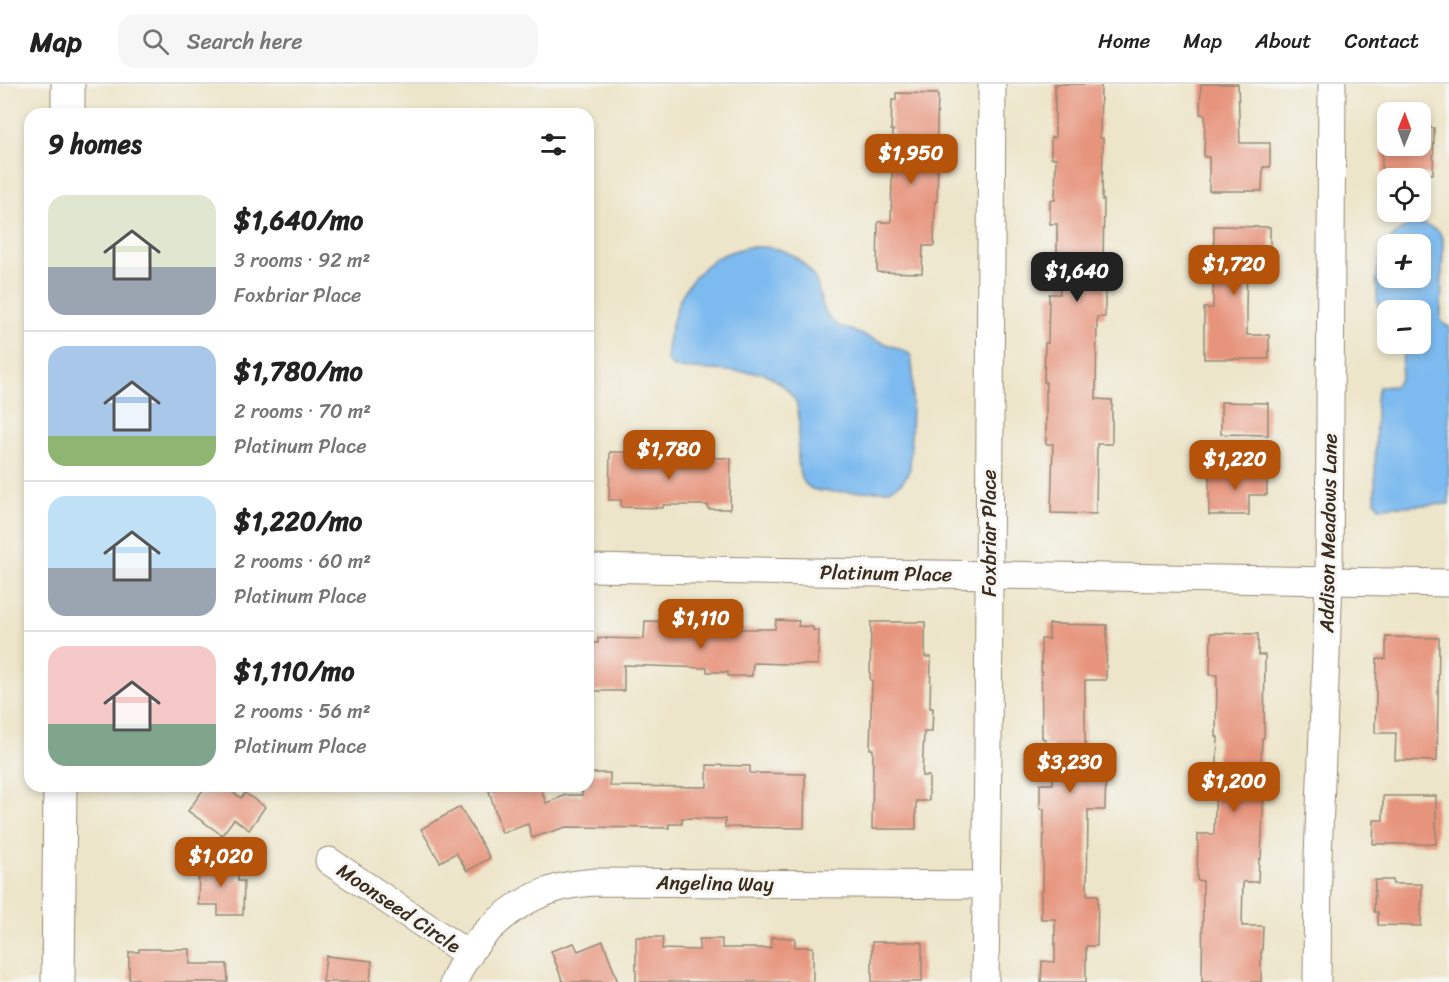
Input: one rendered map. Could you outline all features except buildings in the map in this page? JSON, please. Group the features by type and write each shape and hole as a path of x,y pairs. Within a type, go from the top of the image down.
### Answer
{"main road":[{"path":"68,84 68,108"},
{"path":"58,982 60,792"}],"street":[{"name":"Foxbriar Place","path":"986,982 992,84"},
{"name":"Addison Meadows Lane","path":"1317,982 1318,857 1329,581 1332,84"},
{"name":"Platinum Place","path":"594,568 1449,583"},
{"name":"Moonseed Circle","path":"329,861 469,955"},
{"name":"Angelina Way","path":"454,982 469,955 486,933 512,910 558,888 595,882 987,885"}],"water":[{"path":"1410,225 1425,225 1439,231 1443,240 1441,320 1449,326 1449,504 1379,507 1375,501 1376,397 1379,387 1394,386 1401,378 1403,354 1431,354 1431,300 1377,300 1376,288 1377,269 1377,288 1431,288 1431,234 1396,234"},
{"path":"748,247 773,248 792,255 811,273 817,284 825,312 832,321 911,355 913,372 910,468 907,476 896,487 888,490 848,492 810,488 803,481 798,460 798,410 795,400 785,388 764,373 676,368 668,362 667,353 672,326 680,300 688,285 713,260"}]}
